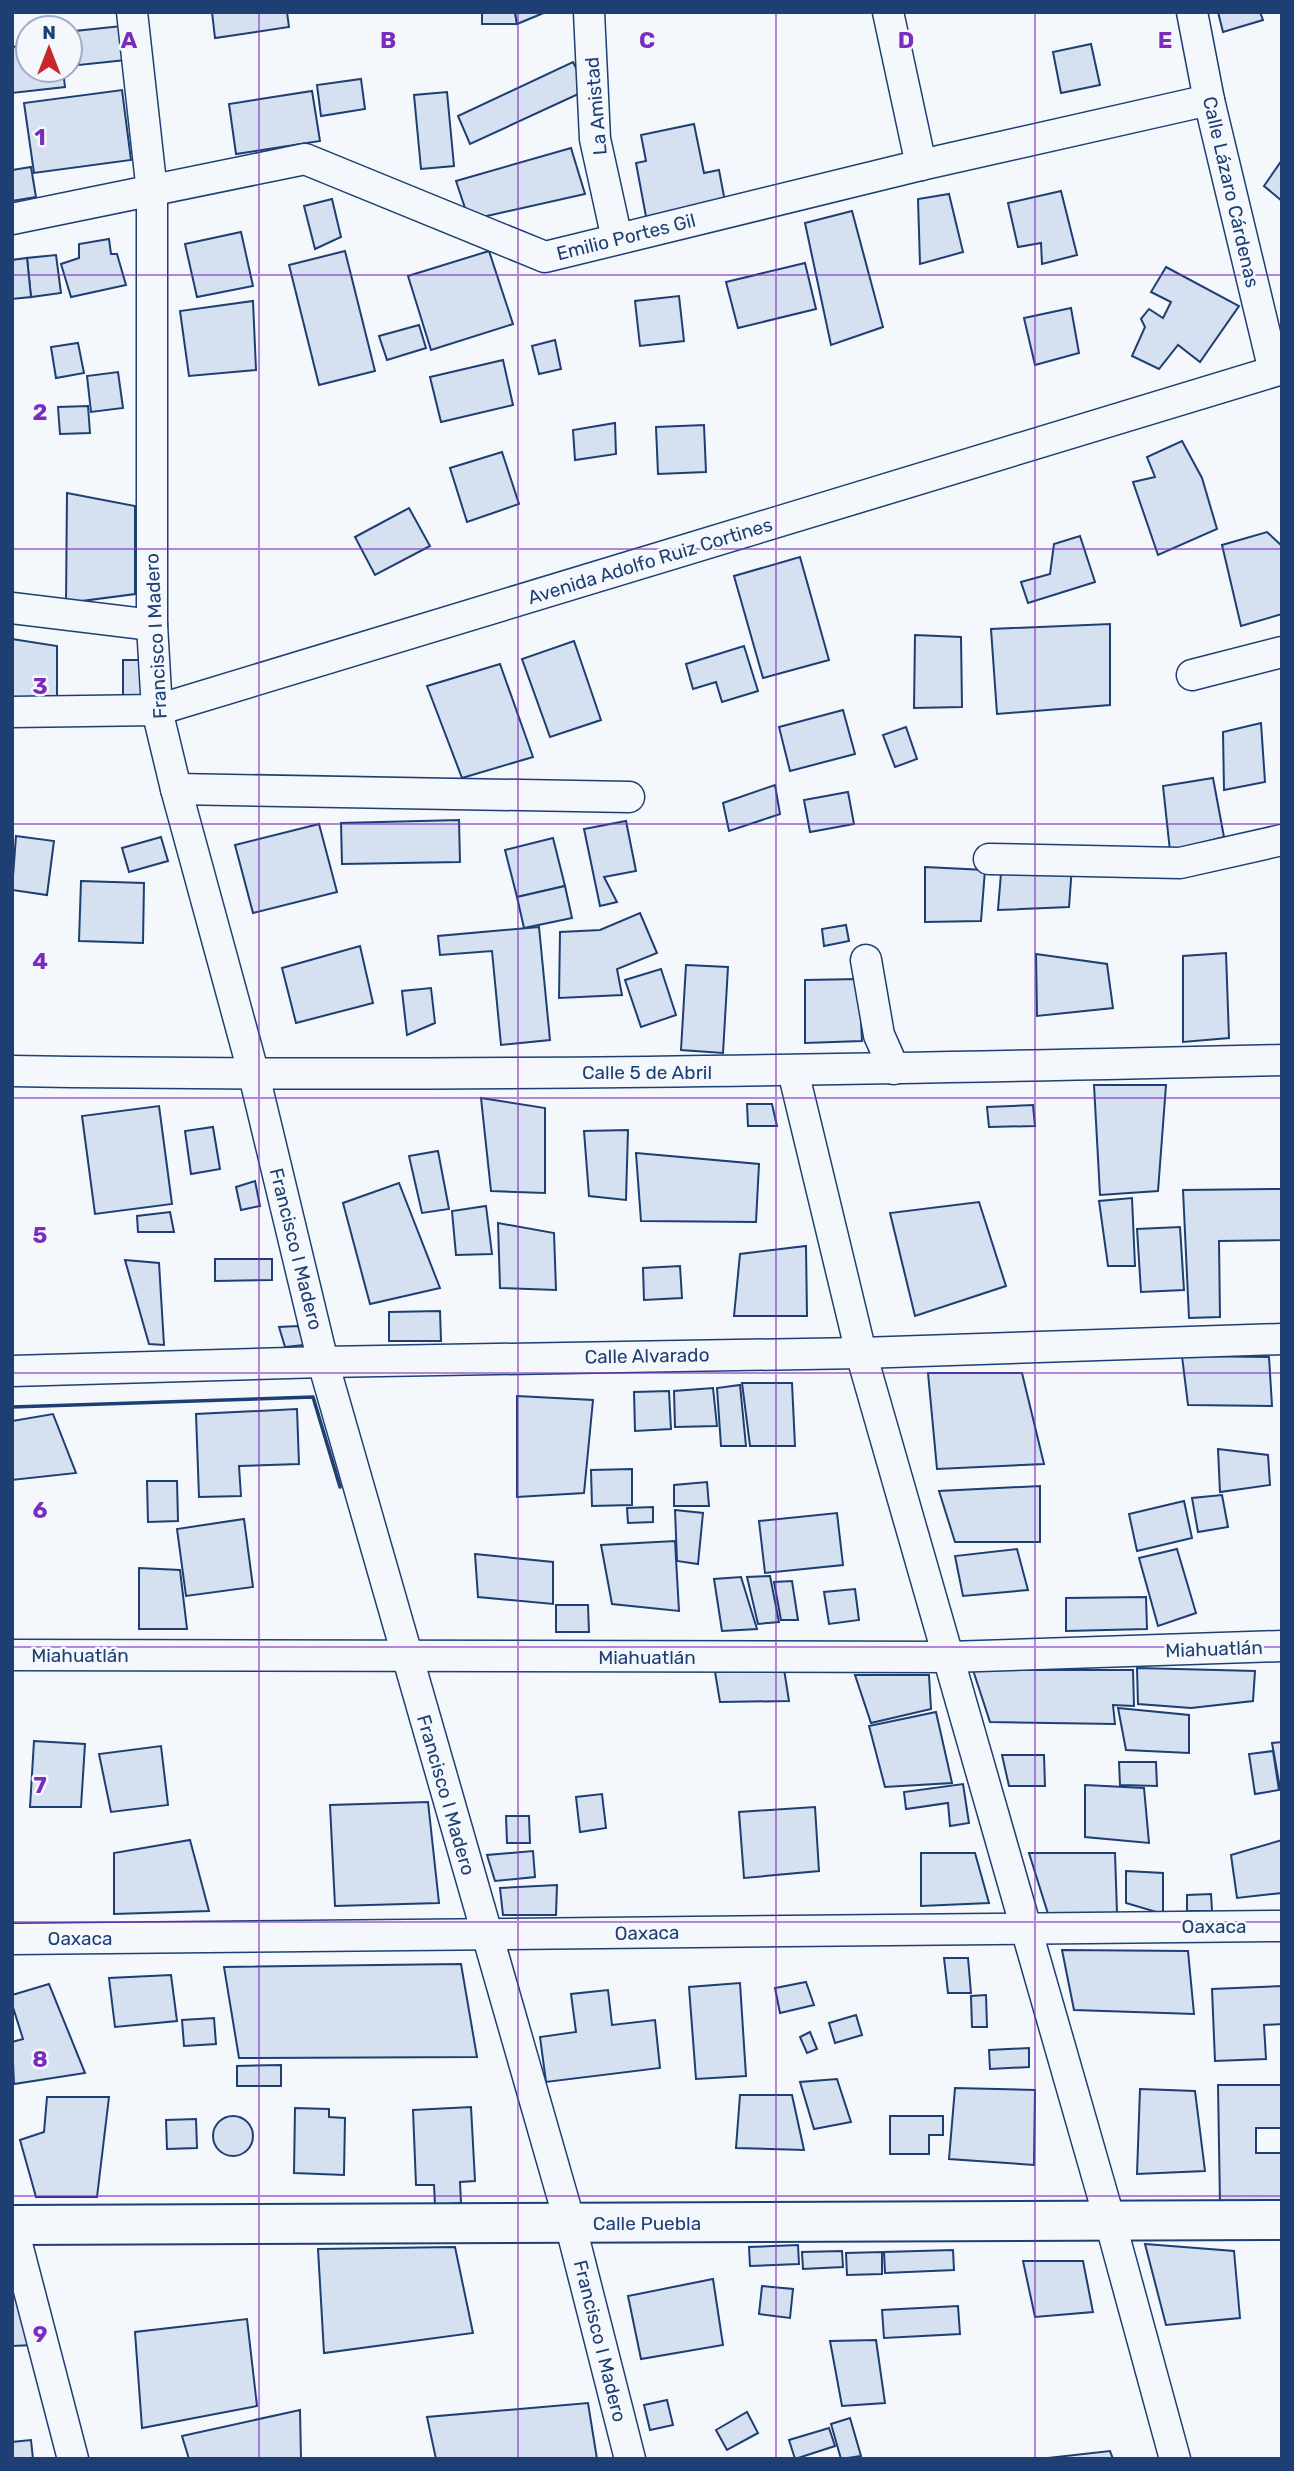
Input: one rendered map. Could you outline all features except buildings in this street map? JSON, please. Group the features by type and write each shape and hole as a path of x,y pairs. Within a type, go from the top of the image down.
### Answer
{"street":[{"name":"Francisco I Madero","path":"132,12 152,192 152,625 157,710 254,1075 323,1362 570,2223 630,2459"},
{"name":"La Amistad","path":"589,12 595,139 617,239"},
{"path":"888,12 921,165"},
{"name":"Calle Lázaro Cárdenas","path":"1192,12 1209,100 1278,370"},
{"name":"Emilio Portes Gil","path":"12,219 305,159 545,257 921,165 1209,100"},
{"name":"Avenida Adolfo Ruiz Cortines","path":"12,712 157,710 1278,370"},
{"path":"12,608 152,625"},
{"path":"1192,675 1282,652"},
{"path":"176,789 629,797"},
{"path":"989,859 1180,863 1282,840"},
{"path":"866,960 879,1035 894,1069"},
{"name":"Calle 5 de Abril","path":"12,1071 254,1075 793,1071 1282,1060"},
{"path":"793,1071 861,1353 1110,2221 1175,2459"},
{"name":"Calle Alvarado","path":"12,1371 323,1362 861,1353 1282,1339"},
{"name":"Miahuatlán","path":"12,1655 949,1657 1282,1646"},
{"name":"Oaxaca","path":"12,1939 1282,1926"},
{"name":"Calle Puebla","path":"12,2225 1282,2220"},
{"path":"12,2225 73,2459"}],"wall":[{"path":"12,1407 313,1397 340,1487"}]}
